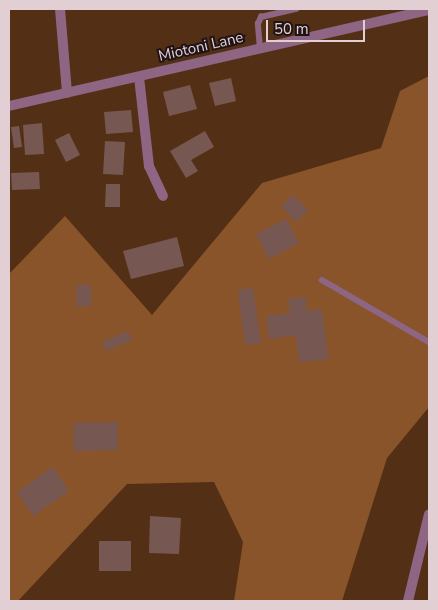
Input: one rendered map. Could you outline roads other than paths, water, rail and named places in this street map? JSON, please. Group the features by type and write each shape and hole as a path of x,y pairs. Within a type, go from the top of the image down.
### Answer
{"street":[{"path":"60,9 67,93"},
{"name":"Miotoni Lane","path":"9,106 429,10"},
{"path":"139,77 149,166 163,196"},
{"path":"408,601 429,514"}],"lane":[{"path":"260,49 258,24 261,17 296,9"},
{"path":"322,280 429,342"}]}
